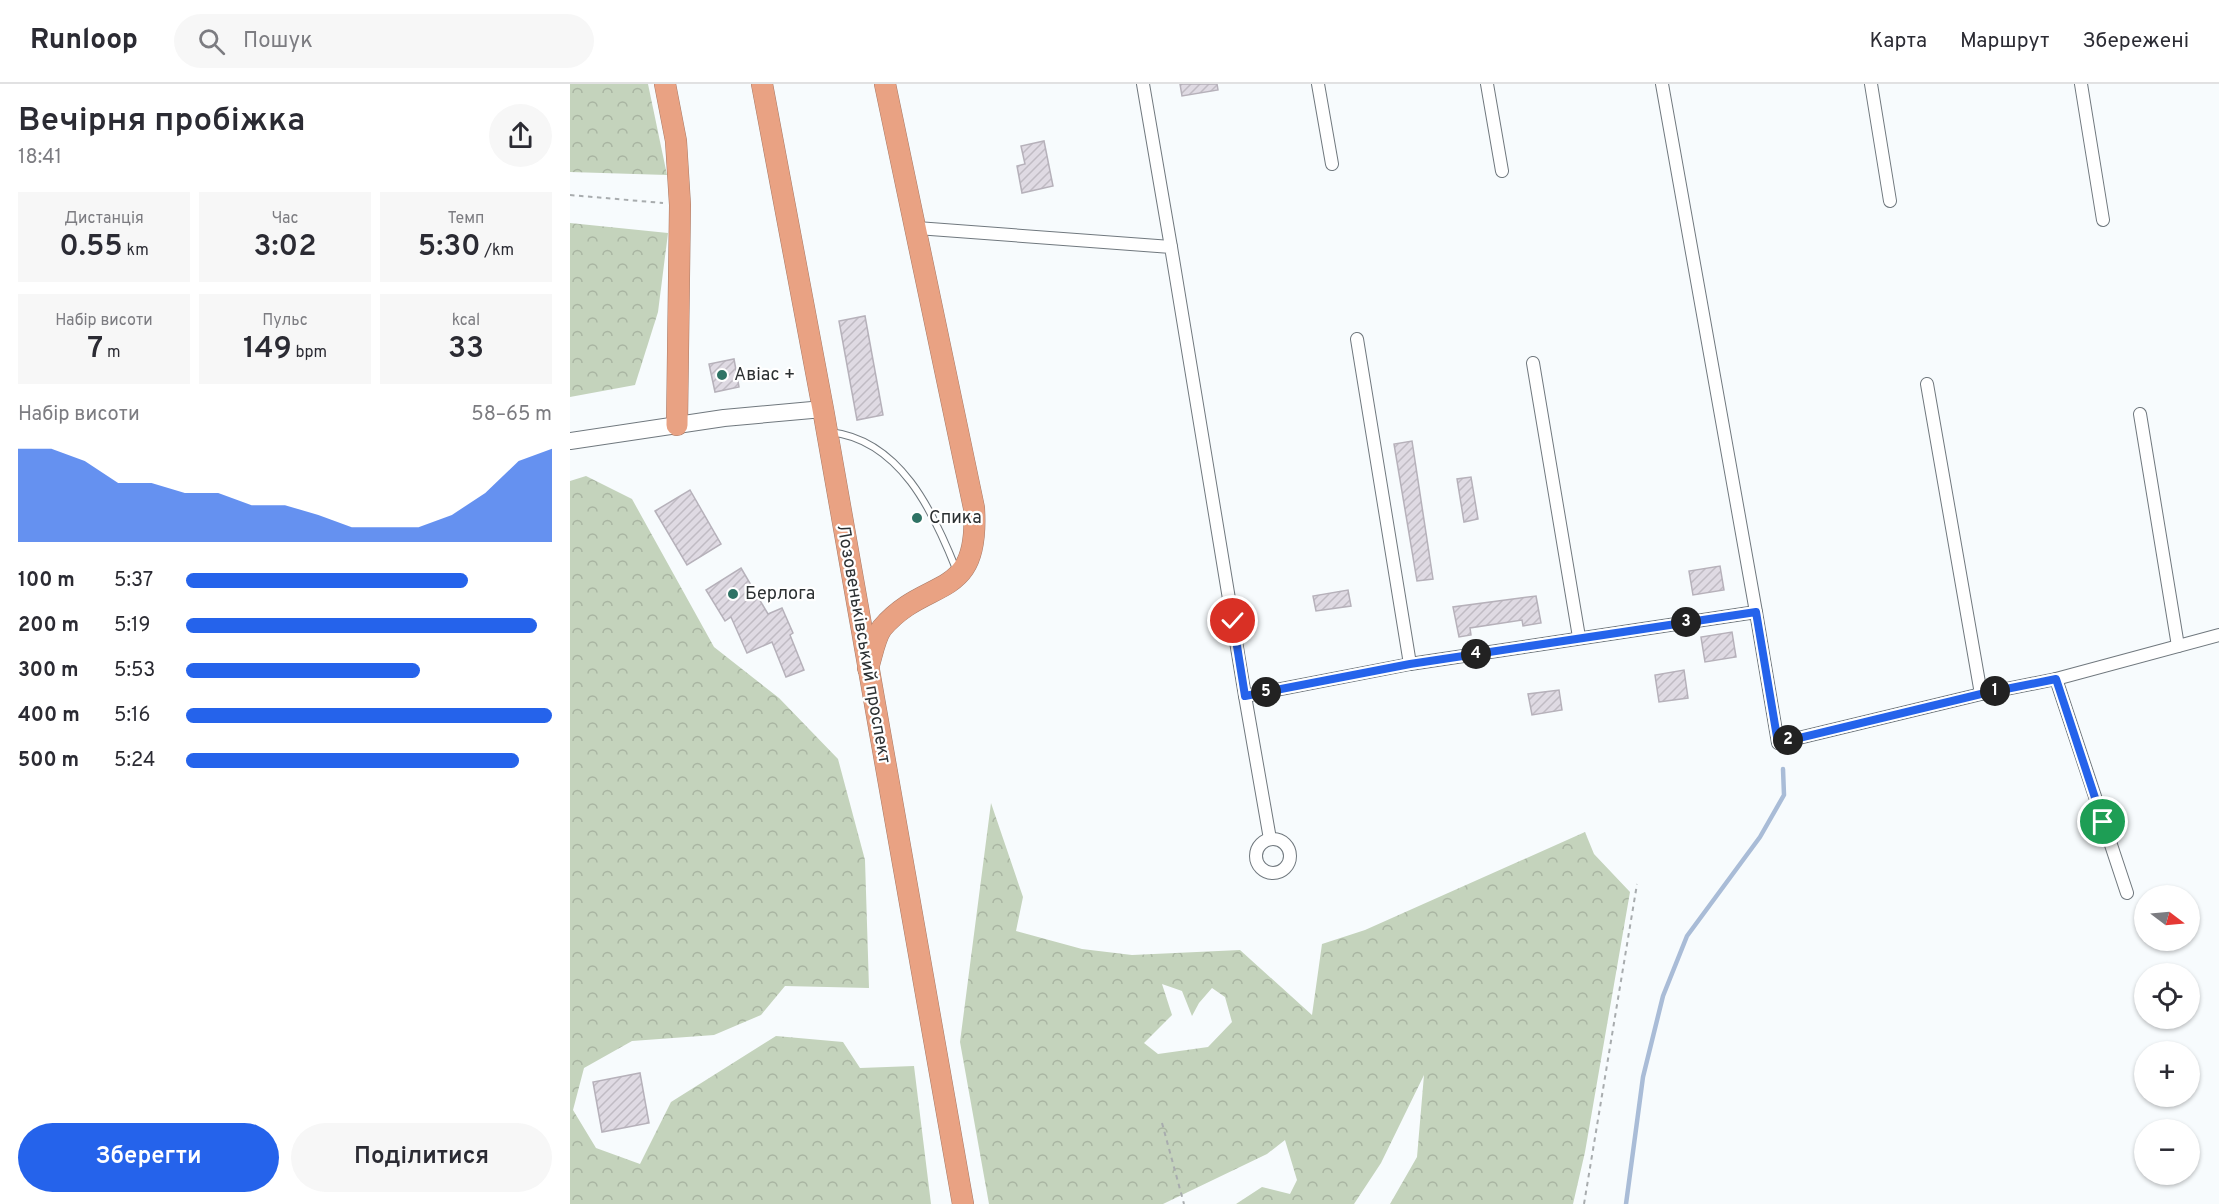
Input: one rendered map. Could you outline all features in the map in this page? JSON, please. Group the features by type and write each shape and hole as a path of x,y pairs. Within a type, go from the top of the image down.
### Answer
{"highway":[{"path":"665,84 676,141 680,205 677,425"},
{"name":"Лозовеньківський проспект","path":"762,84 823,409 867,671 963,1204"},
{"path":"867,671 881,630 900,613 959,575 971,558 975,543 974,508 885,84"}],"street":[{"path":"1143,84 1270,839"},
{"path":"1318,84 1332,164"},
{"path":"1487,84 1502,171"},
{"path":"1662,84 1778,743 1981,694 2056,679 2219,635"},
{"path":"1871,84 1890,201"},
{"path":"2081,84 2103,220"},
{"path":"916,228 1171,247"},
{"path":"1357,339 1410,664"},
{"path":"1533,363 1579,637"},
{"path":"1927,384 1981,694"},
{"path":"570,441 677,425 823,409"},
{"path":"2140,414 2178,646"},
{"path":"1245,696 1410,664 1756,612"},
{"path":"2056,679 2127,893"}],"lane":[{"path":"826,431 861,438 902,471 938,524 959,575"}],"path":[{"path":"570,195 680,205"},
{"path":"1584,1204 1637,884"},
{"path":"1162,1123 1184,1204"}],"green space":[{"path":"570,84 648,84 667,175 570,172"},
{"path":"570,223 668,233 658,312 635,385 570,397"},
{"path":"586,476 632,499 714,647 779,698 838,759 865,860 869,988 785,986 761,1015 714,1035 632,1041 584,1068 573,1110 596,1148 640,1164 671,1102 776,1036 843,1042 860,1068 914,1066 931,1204 570,1204 570,481"},
{"path":"991,803 1023,897 1016,931 1082,949 1132,955 1240,950 1312,1015 1322,944 1365,930 1585,832 1594,854 1630,892 1585,1152 1573,1204 1390,1204 1417,1157 1424,1075 1381,1163 1354,1204 1236,1204 1262,1187 1290,1194 1297,1180 1285,1140 1267,1154 1163,1204 989,1204 960,1042","holes":["1162,984 1182,991 1192,1016 1199,1003 1212,988 1225,997 1232,1022 1208,1047 1158,1054 1144,1043 1172,1015"]}],"building":[{"path":"1180,84 1217,84 1218,90 1182,96"},
{"path":"1044,141 1053,186 1022,193 1017,166 1025,164 1021,146"},
{"path":"865,316 883,415 857,420 839,321"},
{"path":"734,359 739,387 715,392 709,364"},
{"path":"1412,441 1433,579 1417,581 1394,444"},
{"path":"1471,477 1478,519 1464,522 1457,479"},
{"path":"690,490 721,544 687,565 655,511"},
{"path":"1720,566 1724,590 1693,595 1689,571"},
{"path":"741,568 768,614 782,608 793,633 790,635 804,670 786,677 772,642 747,653 731,617 725,621 706,590"},
{"path":"1348,590 1351,606 1316,611 1313,596"},
{"path":"1536,596 1541,623 1523,626 1522,620 1470,628 1471,635 1459,637 1453,607"},
{"path":"1732,632 1736,657 1705,662 1701,637"},
{"path":"1684,670 1688,698 1659,702 1655,675"},
{"path":"1559,690 1562,710 1532,715 1528,694"},
{"path":"640,1073 649,1123 602,1132 593,1082"}],"waterway":[{"path":"1626,1204 1643,1077 1663,996 1687,936 1760,837 1784,795 1783,769"}],"place":[{"name":"Авiас +","path":"722,375"},
{"name":"Спика","path":"917,518"},
{"name":"Берлога","path":"733,594"}],"route":[{"path":"1233,621 1245,696 1410,664 1756,612 1778,743 1981,694 2056,679 2103,822"}]}
